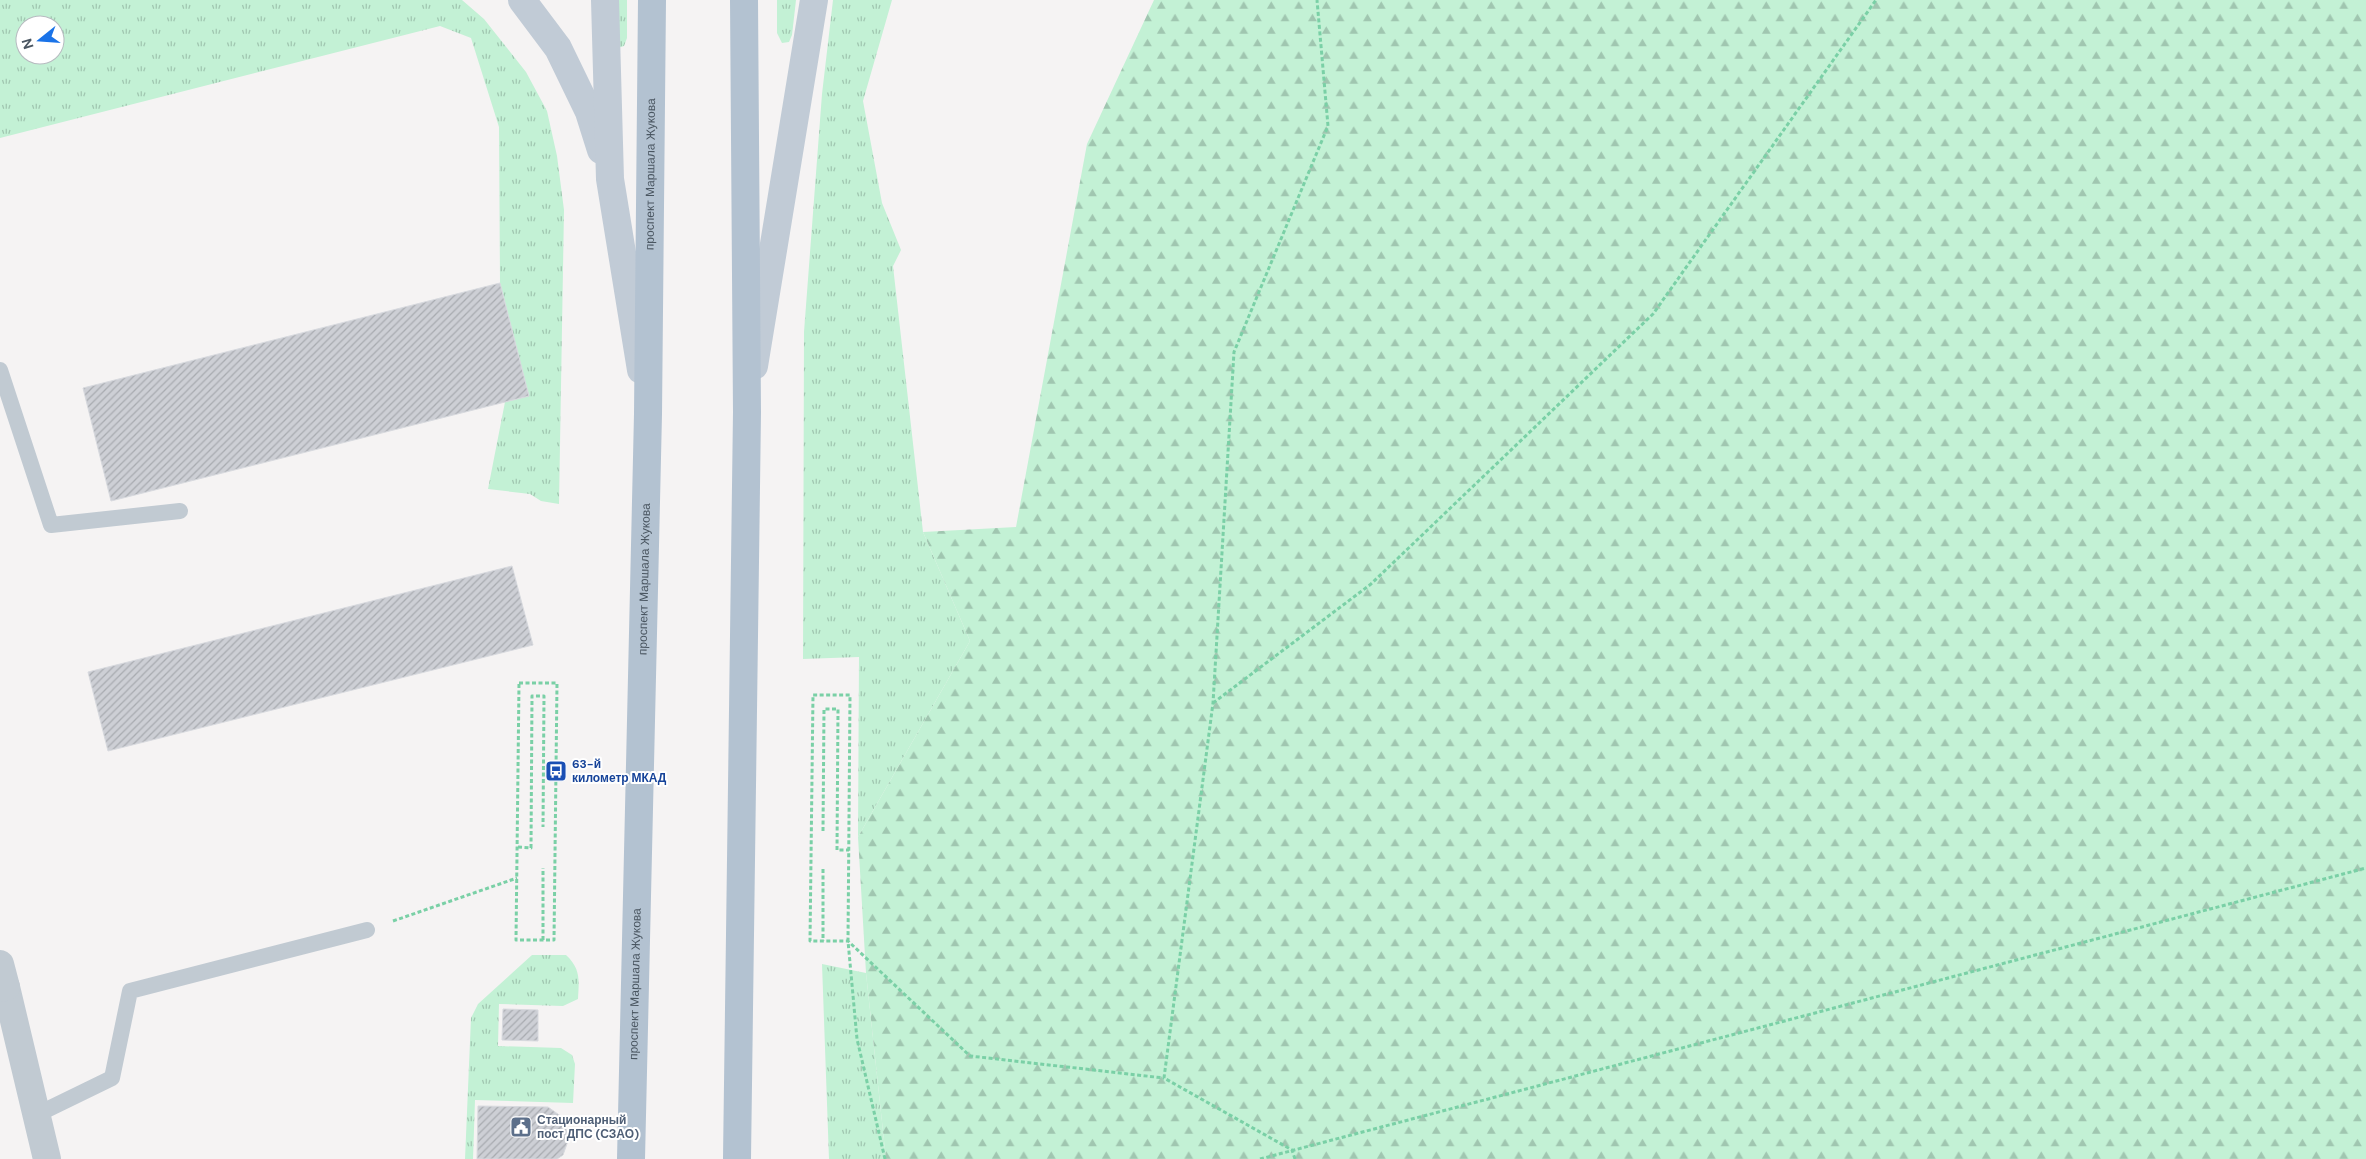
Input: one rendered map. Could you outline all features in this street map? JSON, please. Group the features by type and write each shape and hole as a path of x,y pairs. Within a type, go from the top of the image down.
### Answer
{"main road":[{"path":"522,0 558,48 589,112 610,179"},
{"path":"605,0 610,179 648,414"},
{"name":"проспект Маршала Жукова","path":"631,1159 648,414 652,0"},
{"path":"737,1159 747,412 744,0"},
{"path":"747,412 814,0"}],"street":[{"path":"2,979 47,1159"}],"lane":[{"path":"0,370 51,525 180,511"},
{"path":"36,1115 112,1078 130,991 367,930"}],"path":[{"path":"1164,1078 1213,703 1234,352 1328,126 1317,0"},
{"path":"1213,703 1371,584 1653,314 1876,0"},
{"path":"519,683 557,683 554,940 516,940 517,878 519,683"},
{"path":"885,1159 857,1039 848,941 850,695 813,694 810,941 848,941 970,1056 1164,1078 1292,1150 1295,1159"},
{"path":"518,848 531,848 532,696 544,696 544,827"},
{"path":"823,832 824,709 838,709 837,850 849,850"},
{"path":"543,868 543,940"},
{"path":"1260,1159 2366,868"},
{"path":"823,869 823,941"},
{"path":"367,930 517,878"}],"green space":[{"path":"0,0 462,0 484,19 526,72 547,111 557,156 564,210 559,504 541,501 530,494 488,489 505,402 529,396 500,283 499,127 471,38 440,26 0,138"},
{"path":"612,0 627,0 627,38 624,46 618,48"},
{"path":"777,0 796,0 792,35 789,42 782,43 777,33"},
{"path":"833,0 892,0 863,101 882,203 901,250 893,266 923,532 970,641 858,837 859,657 803,659 804,332 822,94"},
{"path":"1154,0 2366,0 2366,1159 886,1159 866,973 858,837 970,641 923,532 1016,527 1087,144"},
{"path":"532,955 566,955 577,970 579,980 578,999 563,1006 499,1004 498,1046 561,1048 572,1055 575,1064 573,1103 475,1100 473,1159 465,1159 471,1018 478,1004"},
{"path":"822,964 866,973 886,1159 829,1159"}],"building":[{"path":"500,283 529,396 111,501 83,388"},
{"path":"512,566 533,645 108,751 88,672"},
{"path":"503,1009 538,1010 538,1041 502,1040"},
{"name":"Стационарный пост ДПС (СЗАО)","path":"478,1106 548,1107 562,1117 569,1138 563,1155 557,1159 477,1159"}],"place":[{"name":"63-й километр МКАД","path":"556,771"},
{"name":"Стационарный пост ДПС (СЗАО)","path":"521,1127"}]}
